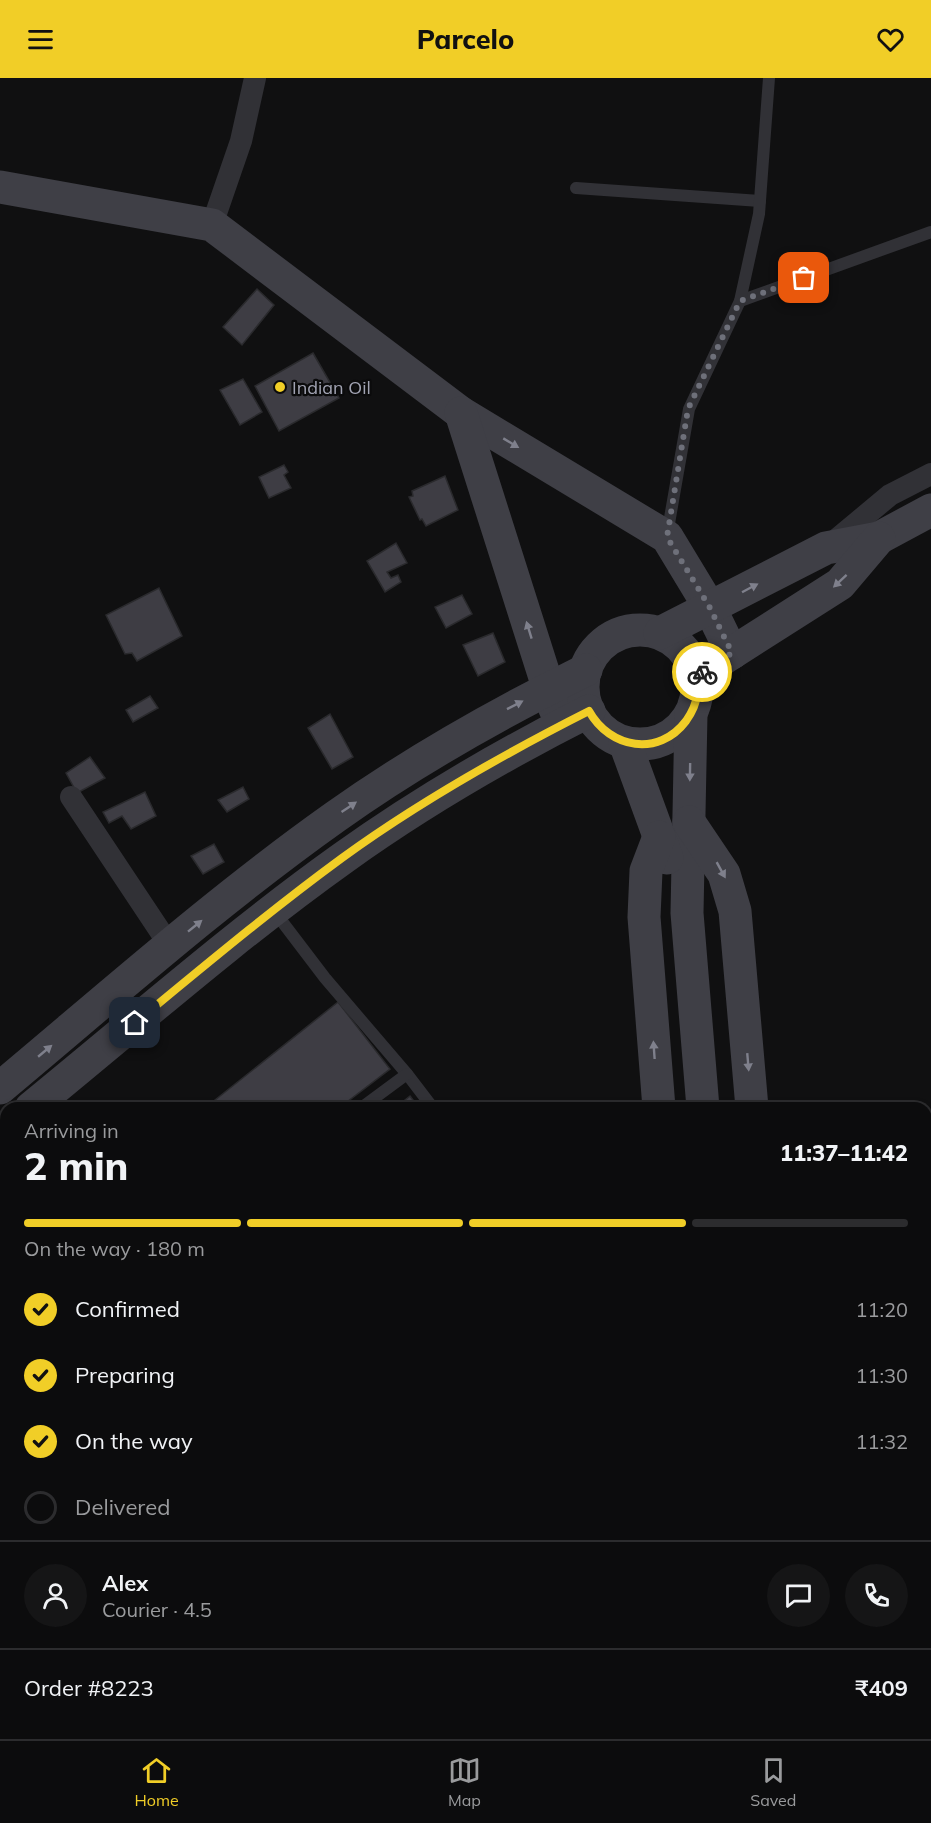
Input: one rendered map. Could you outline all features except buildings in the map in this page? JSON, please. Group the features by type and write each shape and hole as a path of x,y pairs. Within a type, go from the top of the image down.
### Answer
{"street":[{"path":"212,225 241,141 255,78"},
{"path":"0,187 212,225 461,413 667,537 710,608 732,653"},
{"path":"461,413 547,689 575,718 595,722 608,735 625,742 644,744 663,740 679,730 691,714"},
{"path":"660,633 826,548 890,495 931,474"},
{"path":"826,548 879,538 931,510"},
{"path":"696,676 840,584 879,538"},
{"path":"38,1102 274,910 344,857 438,795 575,718 586,670 594,654 607,640 623,632 641,630 660,633 677,643 690,658 696,676 697,696 691,714 687,913 703,1102"},
{"path":"0,1088 251,880 336,816 500,712 586,670"},
{"path":"625,742 687,913"},
{"path":"71,796 170,946"},
{"path":"689,822 724,874 735,911 751,1102"},
{"path":"659,837 646,871 644,917 659,1102"}],"lane":[{"path":"667,537 688,409 740,301 759,214 769,78"},
{"path":"576,188 760,201"},
{"path":"740,301 931,232"},
{"path":"274,910 325,978 428,1102"},
{"path":"369,1102 407,1074"}],"way so far":[{"path":"702,672 732,653 710,608 667,537 688,409 740,301 804,278"}],"place":[{"name":"Indian Oil","path":"280,387"}],"route":[{"path":"135,1023 274,910 344,857 438,795 524,745 589,711 595,722 608,735 625,742 644,744 663,740 679,730 691,714 697,696 696,676 702,672"}]}
